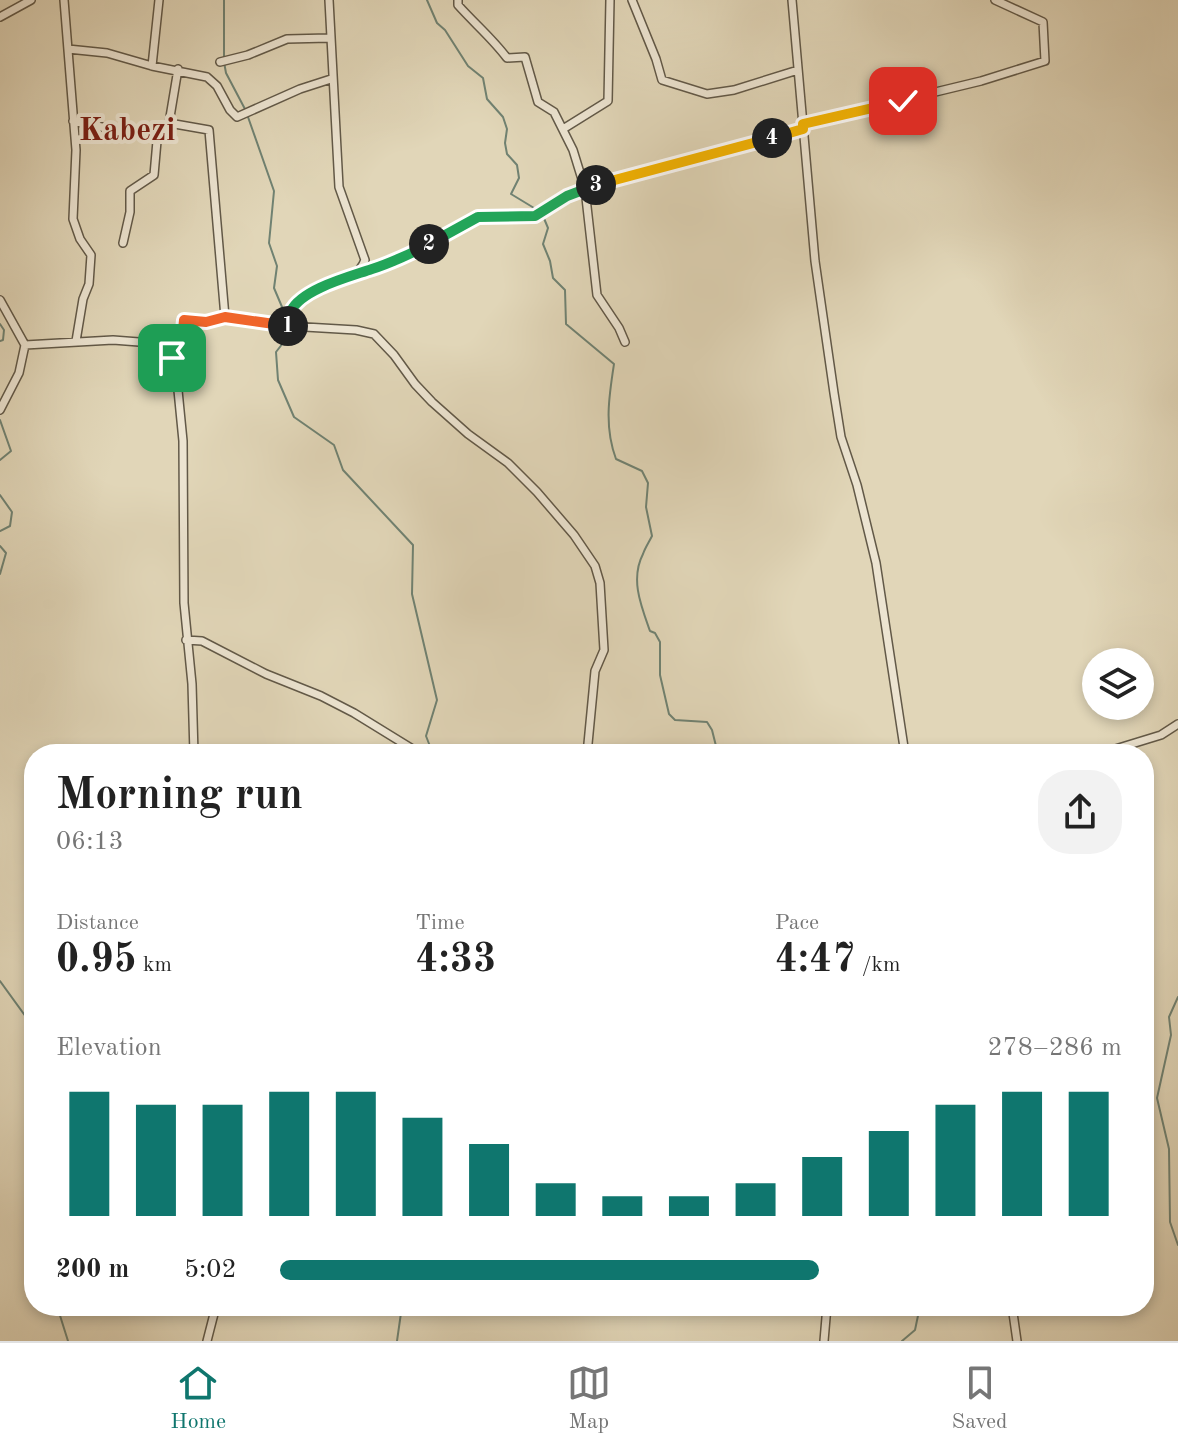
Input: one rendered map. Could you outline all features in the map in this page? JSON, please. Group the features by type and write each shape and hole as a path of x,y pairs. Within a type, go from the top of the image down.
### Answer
{"street":[{"path":"0,17 31,0"},
{"path":"64,0 76,161 73,219 80,239 91,255 91,269 76,341"},
{"path":"152,66 159,0"},
{"path":"329,0 339,187 365,260 361,271"},
{"path":"458,0 458,5 480,30 494,40 507,58 525,57 538,102 554,112 563,129 585,189 597,295 625,342"},
{"path":"563,129 608,101 610,0"},
{"path":"632,0 662,80 707,94 734,90 798,70"},
{"path":"792,0 815,261 834,393 841,437 857,485 876,563 903,744"},
{"path":"297,326 291,311 296,302 361,271 416,252 478,217 535,216 549,205 585,189 1045,61 1043,22 995,0"},
{"path":"220,62 248,55 287,39 329,38"},
{"path":"68,49 107,53 207,77 217,86 237,117 331,79"},
{"path":"178,69 169,123 208,128 210,133 225,317"},
{"path":"73,121 157,141 154,175 130,191 130,212 123,243"},
{"path":"0,300 25,345 19,373 0,410"},
{"path":"25,345 113,340 152,343 182,341 184,320 206,322 225,317 374,334 432,402 468,434 508,463 537,492 574,535 595,566 600,583 604,643 595,671 588,744"},
{"path":"152,343 172,358 182,413 186,640 192,684 194,744"},
{"path":"186,640 202,641 254,669 321,696 404,744"},
{"path":"1132,744 1161,735 1178,724"},
{"path":"207,1341 213,1316"},
{"path":"824,1341 826,1316"},
{"path":"1013,1316 1017,1341"}],"waterway":[{"path":"224,0 226,73 246,111"},
{"path":"427,0 437,23 468,66 483,78 487,99 503,117 507,129 507,154 517,165 519,178 511,194 539,211"},
{"path":"248,117 274,191 269,243 277,266 274,288 285,314 284,322"},
{"path":"543,216 548,228 543,244 553,278 565,290 566,324 614,364 609,423 616,459 642,471 648,483 646,507 652,536 639,563 637,583 650,631 660,642 660,675 669,714 675,720 707,722 716,744"},
{"path":"0,324 4,330 3,340 0,341"},
{"path":"284,328 283,343 276,352 278,380 294,417 334,445 343,470 413,545 412,594 437,700 426,736 429,744"},
{"path":"0,420 11,451 0,460"},
{"path":"0,495 12,512 10,526 0,531"},
{"path":"0,546 6,553 0,574"},
{"path":"0,981 24,1014"},
{"path":"1178,997 1169,1017 1171,1035 1157,1098 1169,1149 1170,1222 1178,1245"},
{"path":"60,1316 68,1341"},
{"path":"397,1341 401,1316"},
{"path":"902,1341 915,1330 918,1316"}],"district":[{"name":"Kabezi","path":"127,129"}],"route":[{"path":"172,358 152,343 182,341 184,320 206,322 225,317 297,326 291,311 302,298 361,271 416,252 478,217 535,216 549,205 585,189 786,135 803,129 803,124 903,101"}]}
